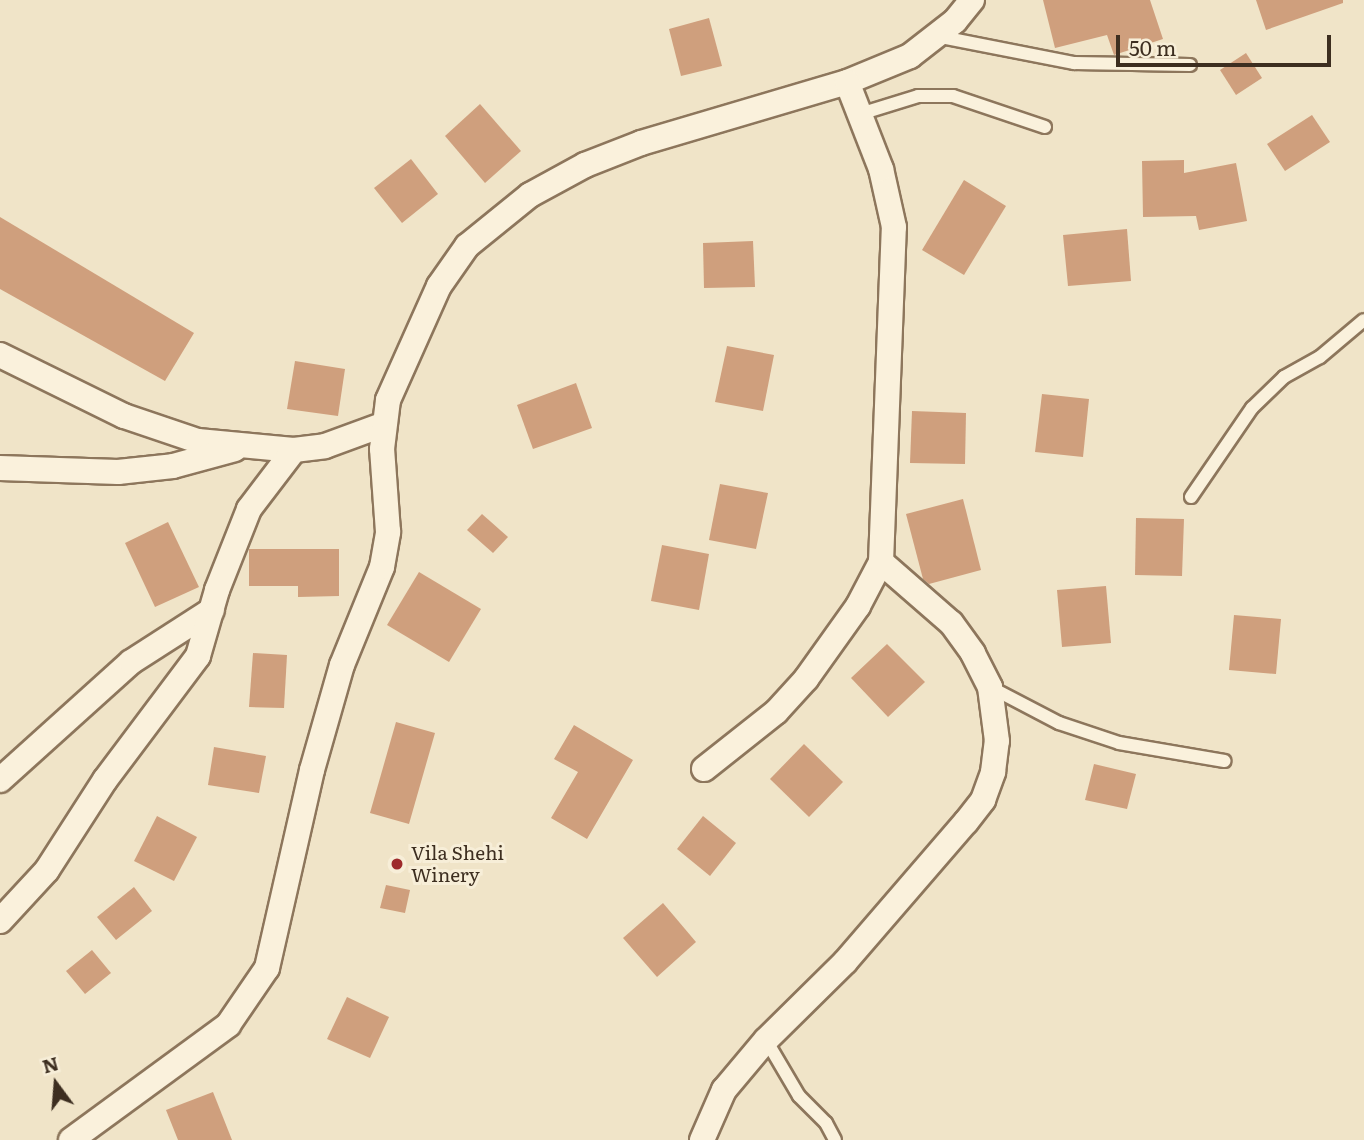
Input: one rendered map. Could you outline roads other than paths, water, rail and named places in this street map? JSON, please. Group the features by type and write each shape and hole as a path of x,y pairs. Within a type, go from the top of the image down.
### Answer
{"street":[{"path":"71,1140 228,1025 267,968 316,757 342,665 382,567 388,531 382,425 396,374 439,286 467,246 495,219 585,165 641,143 847,82 910,56 936,36 972,0"},
{"path":"704,769 776,712 806,679 850,618 881,562 896,254 888,195 847,82"},
{"path":"0,355 124,416 198,441 239,447 294,450 325,446 382,425"},
{"path":"0,468 118,472 192,462 239,447"},
{"path":"0,921 47,870 105,780 177,688 198,656 249,509 294,450"},
{"path":"702,1140 724,1090 766,1040 845,962 983,800 997,741 990,687 951,623 881,562"},
{"path":"0,780 131,662 212,610"}],"lane":[{"path":"936,36 1073,63 1190,65"},
{"path":"860,114 918,96 953,96 1045,127"},
{"path":"1191,496 1252,408 1284,377 1331,349 1364,320"},
{"path":"990,687 1059,723 1119,743 1224,761"},
{"path":"766,1040 781,1070 835,1140"}],"place":[{"name":"Vila Shehi Winery","path":"397,864"}]}
